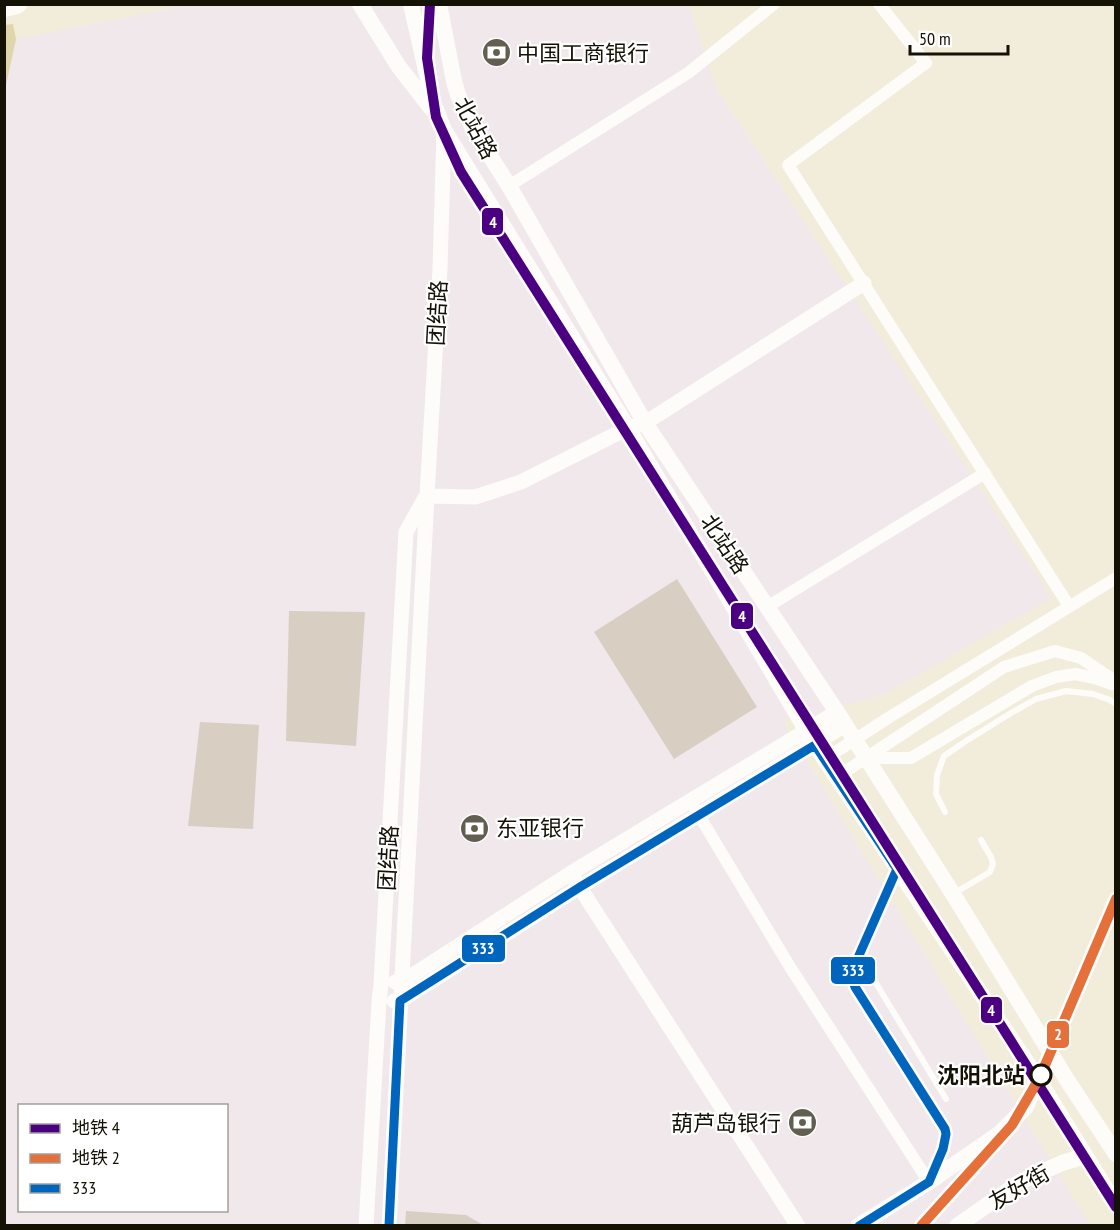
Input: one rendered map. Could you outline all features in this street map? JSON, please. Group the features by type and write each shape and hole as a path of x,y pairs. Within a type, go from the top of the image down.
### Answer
{"main road":[{"path":"4,7 17,4"},
{"path":"360,4 399,67 441,124"},
{"name":"北站路","path":"411,4 425,72 441,124 628,428 811,738 1038,1079 1116,1205"},
{"name":"北站路","path":"439,4 454,81 473,129 509,186 645,423 846,726 1069,1083 1116,1154"},
{"path":"858,1226 929,1182 1000,1133 1026,1107 1038,1079"},
{"name":"友好街","path":"957,1226 1020,1182 1062,1162 1085,1156"}],"street":[{"path":"509,186 688,73 774,4"},
{"path":"879,4 926,63 788,165 1069,606"},
{"name":"团结路","path":"389,1226 440,269 441,124"},
{"path":"427,495 475,497 521,482 628,428 645,423 864,283"},
{"path":"767,607 985,473"},
{"name":"团结路","path":"366,1226 406,532 427,495"},
{"path":"381,984 402,982 571,873 690,801 811,738 846,726 888,718 1116,578"},
{"path":"837,777 1004,668 1055,651 1081,658 1112,679 1116,685"},
{"path":"866,758 911,758 1032,687 1056,677 1075,674 1116,685"},
{"path":"825,759 846,726"},
{"path":"379,1001 400,1001 699,815 811,738"},
{"path":"690,801 789,967 929,1182"},
{"path":"571,873 798,1226"}],"lane":[{"path":"945,812 936,794 937,775 945,756 1011,713 1036,699 1066,691 1093,694 1116,704"},
{"path":"953,894 990,872 993,864 981,840"},
{"path":"897,869 853,969 852,978 855,987 945,1129 943,1149 929,1182"},
{"path":"859,955 946,1099"}],"shaded area":[{"path":"189,5 689,5 717,90 1052,598 883,695 783,722 1090,1225 5,1226 4,90 16,39"},
{"path":"13,24 16,39 5,90 5,25"}],"building":[{"path":"677,579 757,707 674,759 594,632"},
{"path":"289,611 365,612 356,746 286,741"},
{"path":"200,722 259,725 253,829 188,826"},
{"path":"406,1211 466,1215 485,1226 405,1226"}],"metro line":[{"name":"4","path":"430,4 427,58 436,117 461,172 1116,1207"},
{"name":"2","path":"921,1226 1012,1125 1040,1077 1116,899"}],"transit line":[{"name":"333","path":"389,1226 400,1001 580,887 815,745 897,869 853,969 852,978 855,987 946,1134 943,1149 929,1182 859,1226"}],"place":[{"name":"中国工商银行","path":"496,53"},
{"name":"东亚银行","path":"475,828"},
{"name":"沈阳北站","path":"1041,1075"},
{"name":"葫芦岛银行","path":"802,1123"}]}
